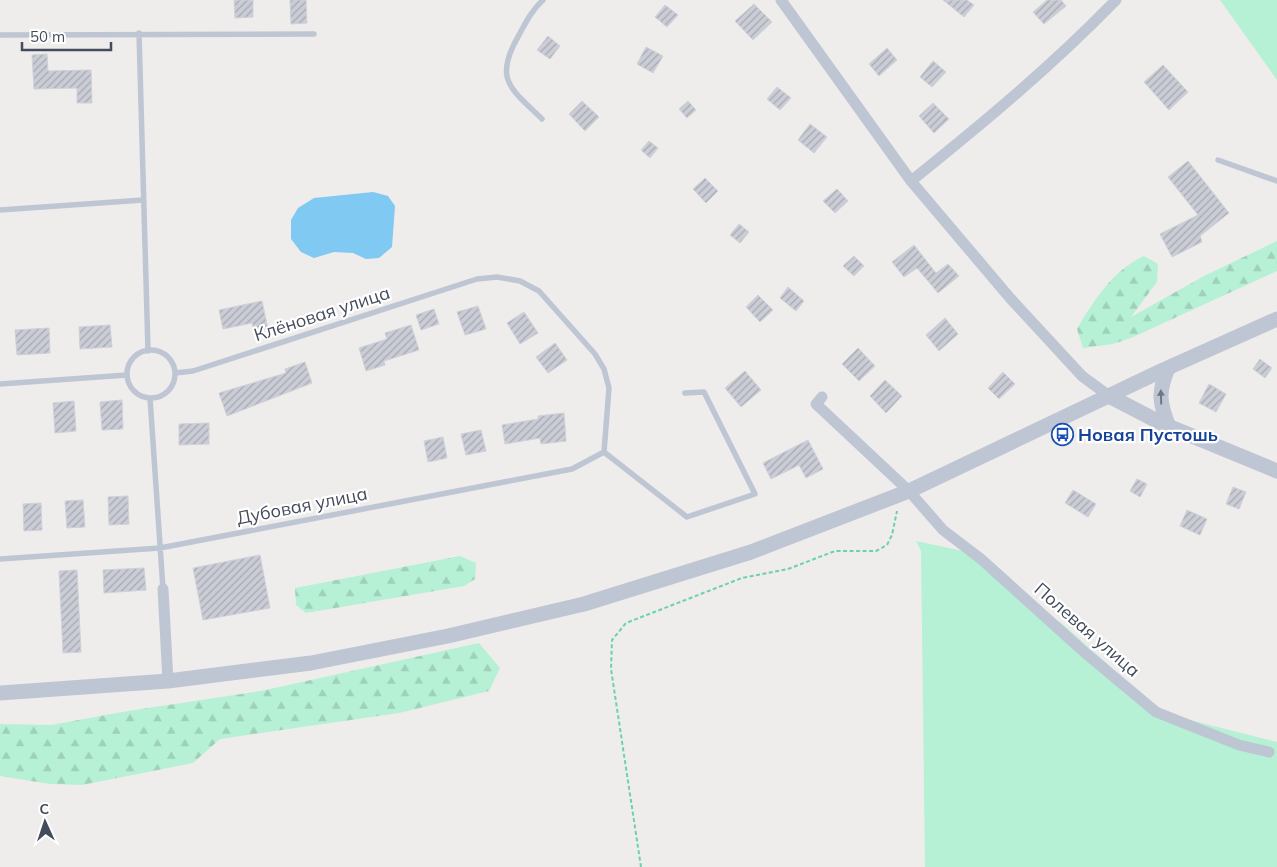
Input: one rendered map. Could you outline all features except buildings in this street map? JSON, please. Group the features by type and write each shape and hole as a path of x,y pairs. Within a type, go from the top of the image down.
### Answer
{"street":[{"path":"780,0 911,181 1010,298 1082,376 1109,396 1169,427 1277,471"},
{"path":"911,181 1067,51 1116,0"},
{"path":"0,693 168,681 311,663 448,636 584,604 751,552 905,492 1168,368 1277,320"},
{"path":"1168,368 1161,387 1160,398 1162,410 1169,427"},
{"name":"Полевая улица","path":"822,397 816,404 943,530 981,559 1083,651 1156,712 1239,745 1269,752"},
{"path":"163,589 168,681"}],"lane":[{"path":"542,119 514,92 504,65 535,7 543,0"},
{"path":"139,33 148,350"},
{"path":"0,35 139,33 314,34"},
{"path":"1218,160 1277,181"},
{"path":"0,210 143,200"},
{"name":"Клёновая улица","path":"175,373 193,371 477,279 497,277 520,281 538,291 595,354 604,369 609,388 604,452"},
{"path":"148,350 157,351 166,356 172,363 175,373 168,391 160,396 150,398 134,391 127,375 132,359 139,353 148,350"},
{"path":"0,384 127,375"},
{"path":"604,452 687,517 755,494 704,392 685,393"},
{"path":"150,398 163,589"},
{"name":"Дубовая улица","path":"0,559 160,548 572,469 604,452"}],"path":[{"path":"641,867 610,669 612,640 626,623 742,578 788,569 834,551 876,551 887,545 892,535 905,492"}],"green space":[{"path":"1220,0 1277,0 1277,80"},
{"path":"1277,241 1277,271 1131,338 1113,344 1083,348 1077,329 1105,287 1133,262 1144,256 1158,264 1157,282 1131,317 1204,276"},
{"path":"916,541 963,551 1065,626 1162,713 1277,742 1277,867 925,867 921,551"},
{"path":"460,556 476,563 475,579 464,586 306,613 296,605 295,588"},
{"path":"479,643 500,668 489,691 399,713 220,739 193,763 82,785 50,784 0,776 0,724 51,725 128,711 261,691"}],"water":[{"path":"373,192 388,196 395,206 392,247 379,258 366,259 353,253 334,252 314,258 301,252 291,239 291,220 298,208 314,198"}],"place":[{"name":"Новая Пустошь","path":"1062,435"}]}
